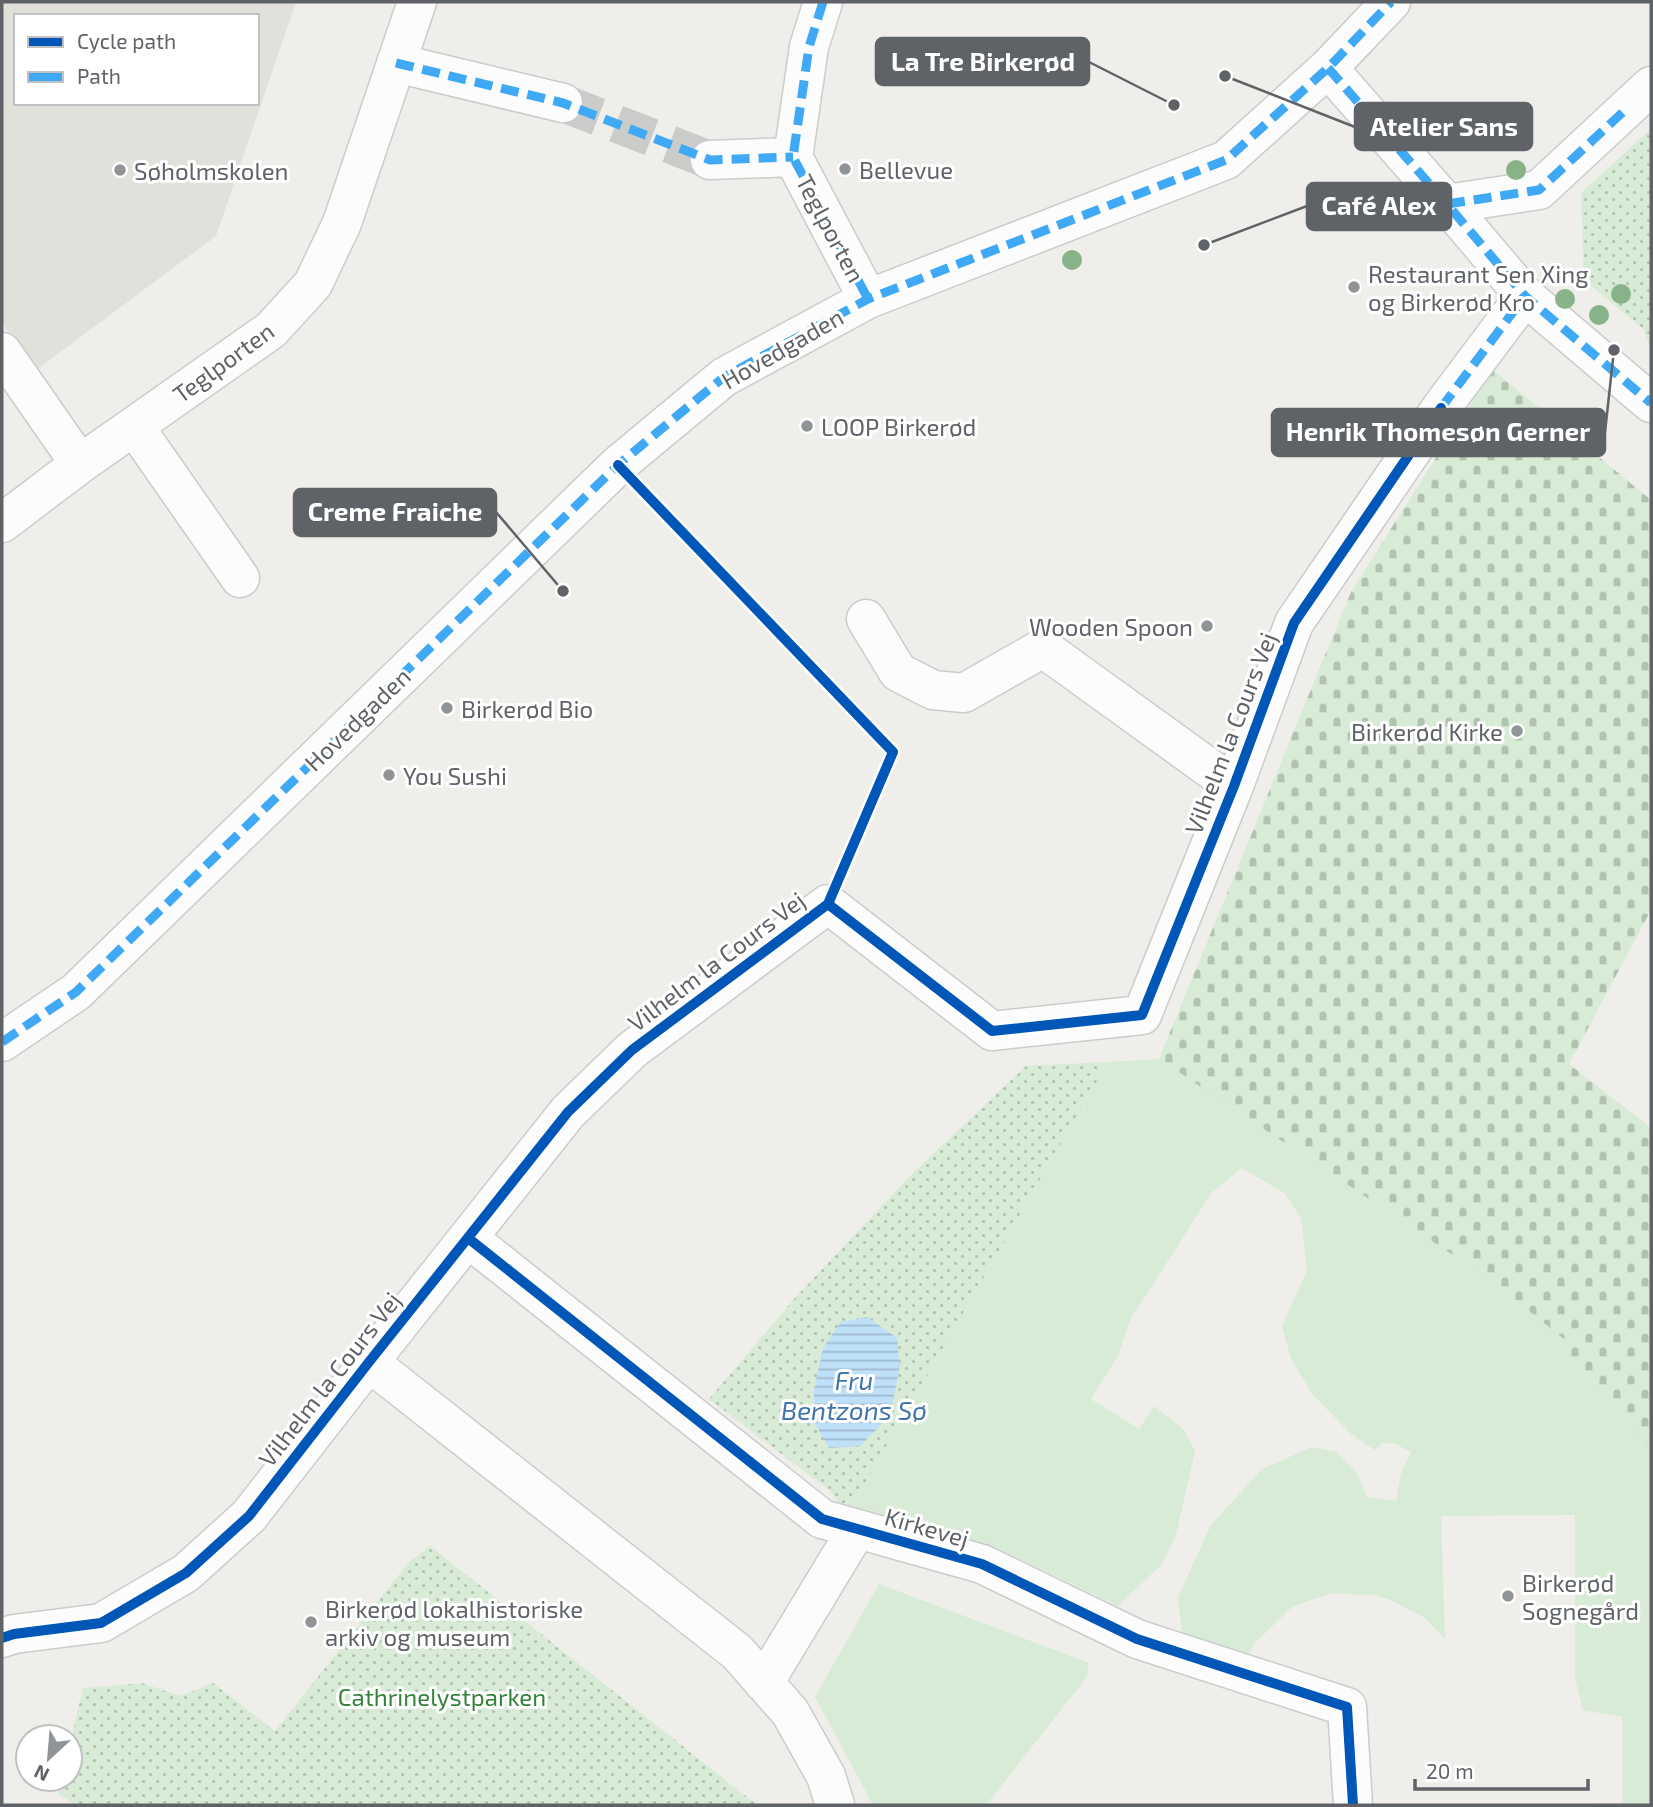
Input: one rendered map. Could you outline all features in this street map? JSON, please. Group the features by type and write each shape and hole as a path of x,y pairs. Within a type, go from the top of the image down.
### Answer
{"street":[{"name":"Teglporten","path":"2,523 80,464 271,330 313,284 342,223 417,2"},
{"name":"Teglporten","path":"823,2 809,47 793,157 868,299"},
{"name":"Hovedgaden","path":"2,1042 76,992 618,465 724,377 868,299 1226,160 1328,68 1391,2"},
{"path":"397,62 563,103"},
{"path":"1328,68 1525,296 1651,403"},
{"path":"1447,204 1539,190 1651,86"},
{"name":"Teglporten","path":"710,160 793,157"},
{"name":"Vilhelm la Cours Vej","path":"6,1633 101,1623 186,1573 249,1516 568,1112 632,1050 828,904 992,1031 1142,1015 1234,786 1294,623 1441,408 1525,296"},
{"path":"2,352 80,464"},
{"path":"134,426 240,578"},
{"path":"866,619 898,672 933,690 964,693 1043,648 1234,786"},
{"name":"Kirkevej","path":"468,1238 822,1518 982,1564 1137,1639 1347,1707 1353,1805"},
{"name":"Vilhelm la Cours Vej","path":"369,1362 737,1652 790,1712 826,1776 835,1805"},
{"path":"764,1683 857,1529"}],"shaded area":[{"name":"Søholmskolen","path":"2,2 296,2 216,236 35,371 2,323"}],"green space":[{"path":"1651,129 1651,350 1643,329 1584,280 1581,193"},
{"path":"1492,369 1651,500 1651,910 1569,1064 1651,1128 1651,1451 1559,1355 1569,1343 1159,1059 1351,592"},
{"path":"1159,1059 1489,1279 1569,1343 1559,1355 1651,1451 1651,1805 1554,1805 1623,1803 1622,1717 1583,1710 1575,1677 1575,1515 1441,1516 1445,1639 1425,1618 1391,1600 1373,1595 1332,1593 1293,1606 1255,1643 1248,1655 1182,1635 1178,1597 1211,1525 1262,1469 1312,1447 1337,1452 1358,1475 1367,1497 1396,1501 1401,1473 1411,1452 1396,1444 1382,1443 1375,1450 1351,1434 1313,1395 1291,1359 1282,1326 1307,1270 1301,1218 1284,1193 1242,1168 1212,1192 1130,1320 1119,1354 1091,1399 1139,1429 1154,1406 1184,1430 1195,1451 1176,1535 1162,1564 1118,1606 1016,1557 959,1539 848,1513 1108,1062"},
{"path":"1108,1062 848,1513 829,1490 709,1399 794,1299 912,1174 1026,1066"},
{"name":"Cathrinelystparken","path":"430,1546 757,1805 75,1805 58,1793 84,1793 84,1723 75,1723 83,1688 142,1683 180,1696 213,1683 275,1731 409,1562"},
{"path":"879,1584 1089,1663 1087,1677 986,1805 873,1805 815,1697"}],"water":[{"name":"Fru Bentzons Sø","path":"867,1317 897,1338 900,1366 890,1416 860,1446 829,1448 814,1422 814,1390 823,1348 841,1322"}],"tunnel":[{"path":"563,103 710,160"}],"marked path":[{"path":"823,2 809,47 793,157 868,299"},
{"path":"2,1042 76,992 618,465 724,377 868,299 1226,160 1328,68 1391,2"},
{"path":"396,63 563,103 710,160 793,157"},
{"path":"1328,68 1525,296 1651,403"},
{"path":"1447,204 1539,190 1623,112"},
{"path":"1441,408 1525,296"}],"cycle path":[{"path":"828,904 992,1031 1142,1015 1234,786 1294,623 1441,408"},
{"path":"618,465 893,752 828,904"},
{"path":"2,1638 14,1634 101,1623 186,1573 249,1516 568,1112 632,1050 828,904"},
{"path":"468,1238 822,1519 982,1564 1137,1639 1347,1707 1353,1805"}],"place":[{"name":"Atelier Sans","path":"1225,76"},
{"name":"La Tre Birkerød","path":"1174,105"},
{"name":"Bellevue","path":"845,169"},
{"name":"Søholmskolen","path":"120,170"},
{"name":"Café Alex","path":"1204,245"},
{"name":"Restaurant Sen Xing og Birkerød Kro","path":"1354,287"},
{"name":"Henrik Thomesøn Gerner","path":"1614,350"},
{"name":"LOOP Birkerød","path":"807,426"},
{"name":"Creme Fraiche","path":"563,591"},
{"name":"Wooden Spoon","path":"1207,626"},
{"name":"Birkerød Bio","path":"447,708"},
{"name":"Birkerød Kirke","path":"1517,731"},
{"name":"You Sushi","path":"389,775"},
{"name":"Birkerød Sognegård","path":"1508,1596"},
{"name":"Birkerød lokalhistoriske arkiv og museum","path":"311,1622"}]}
